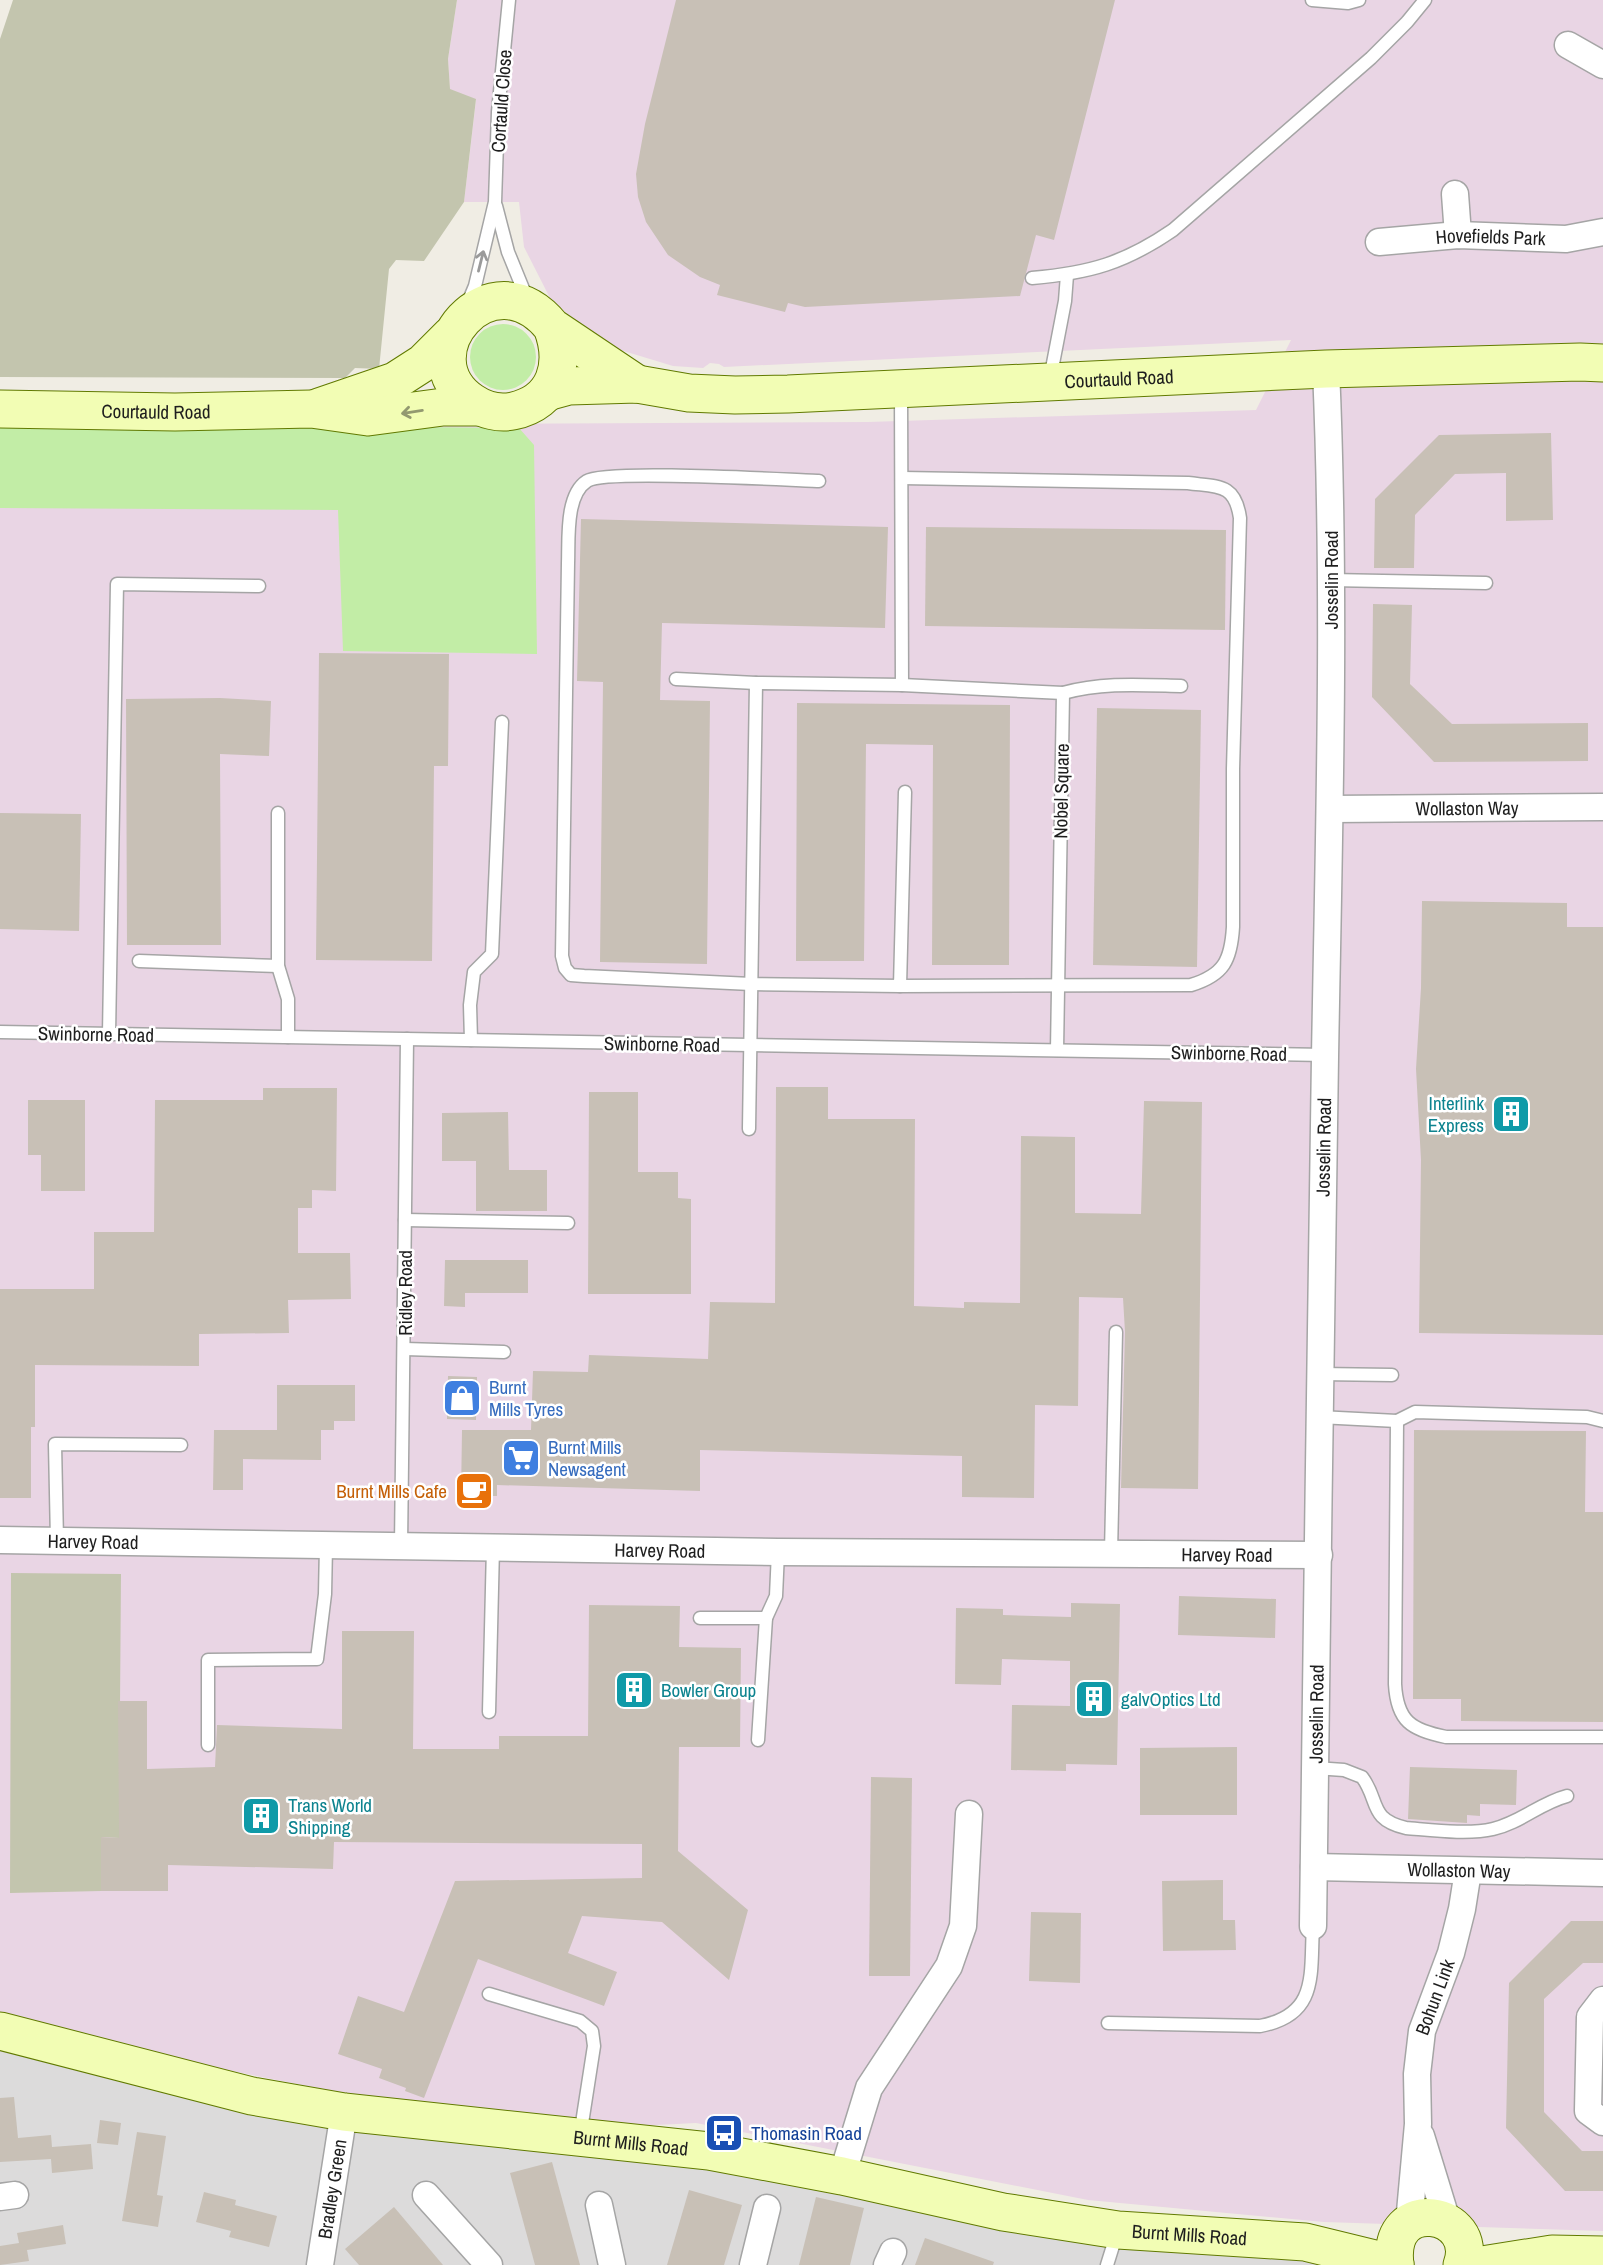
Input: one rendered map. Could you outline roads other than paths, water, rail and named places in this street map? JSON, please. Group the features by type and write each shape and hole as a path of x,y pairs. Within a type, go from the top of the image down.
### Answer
{"street":[{"path":"1568,44 1603,65"},
{"path":"1455,194 1458,235"},
{"name":"Hovefields Park","path":"1379,242 1458,235 1566,239 1603,232"},
{"name":"Courtauld Road","path":"311,409 395,381 423,363 473,309 502,300 517,302 637,384"},
{"path":"541,317 558,344 559,361 547,392"},
{"path":"457,327 447,352 449,369 455,384 466,397 480,407"},
{"name":"Courtauld Road","path":"0,410 175,412 311,409 368,417 443,407 516,410 536,402 547,392 569,386 637,384 689,393 735,395 1326,369 1603,363"},
{"name":"Josselin Road","path":"1313,1926 1319,1417 1331,809 1331,580 1326,369"},
{"name":"Wollaston Way","path":"1331,809 1603,807"},
{"name":"Harvey Road","path":"0,1540 778,1552 1319,1555"},
{"path":"842,2176 869,2088 949,1966 963,1926 969,1814"},
{"name":"Wollaston Way","path":"1314,1867 1603,1873"},
{"name":"Bohun Link","path":"1418,2124 1417,2074 1422,2031 1451,1953 1468,1871"},
{"path":"1603,2000 1590,2017 1588,2111 1603,2122"},
{"name":"Burnt Mills Road","path":"0,2031 225,2090 344,2112 709,2151 842,2176 1003,2212 1118,2230 1305,2242 1395,2265"},
{"name":"Bradley Green","path":"320,2265 344,2112"},
{"path":"1395,2265 1394,2245 1398,2233 1406,2225 1418,2124"},
{"path":"1418,2124 1456,2239 1552,2253 1603,2255"},
{"path":"426,2195 489,2265"},
{"path":"599,2205 612,2265"},
{"path":"753,2265 767,2208"},
{"name":"Burnt Mills Road","path":"1305,2242 1406,2225 1420,2218 1432,2217 1456,2239"},
{"path":"1482,2265 1552,2253"}],"lane":[{"name":"Cortauld Close","path":"457,327 475,286 495,202 498,112 509,0"},
{"path":"1312,0 1348,3 1359,0"},
{"path":"1032,278 1067,275 1118,262 1146,249 1173,230 1371,58 1425,0"},
{"name":"Cortauld Close","path":"495,202 508,252 541,317"},
{"path":"1049,383 1065,301 1067,275"},
{"path":"901,389 902,685"},
{"path":"819,481 604,477 587,481 577,494 571,508 568,563 562,956 565,968 571,975 751,984 1191,985 1206,980 1223,967 1232,951 1233,769 1240,518 1236,497 1227,489 1188,483 902,478"},
{"path":"1331,580 1486,583"},
{"path":"109,1034 117,584 258,586"},
{"path":"676,678 1063,693 1088,686 1110,684 1181,686"},
{"path":"749,1129 756,683"},
{"name":"Nobel Square","path":"1057,1050 1063,693"},
{"path":"471,1040 470,1004 474,972 492,954 502,722"},
{"path":"900,986 905,792"},
{"path":"278,813 278,966 288,999 288,1037"},
{"path":"139,961 278,966"},
{"name":"Swinborne Road","path":"0,1032 1325,1055"},
{"name":"Ridley Road","path":"401,1546 407,1039"},
{"path":"405,1220 569,1223"},
{"path":"1111,1552 1116,1332"},
{"path":"405,1349 504,1352"},
{"path":"1320,1374 1392,1375"},
{"path":"1319,1417 1397,1421 1415,1412 1587,1417 1603,1421"},
{"path":"1397,1421 1395,1684 1399,1713 1427,1733 1446,1737 1603,1737"},
{"path":"57,1541 55,1444 181,1445"},
{"path":"208,1745 208,1660 317,1659 325,1594 326,1546"},
{"path":"489,1712 493,1547"},
{"path":"758,1740 766,1618 776,1596 778,1552"},
{"path":"700,1618 766,1618"},
{"path":"1315,1768 1344,1770 1362,1777 1379,1815 1393,1825 1406,1828 1492,1830 1545,1803 1567,1796"},
{"path":"1108,2023 1260,2025 1276,2022 1294,2013 1304,2001 1309,1987 1313,1926"},
{"path":"489,1994 580,2021 592,2031 594,2046 580,2136"},
{"path":"1107,2265 1118,2230"}],"place":[{"name":"Interlink Express","path":"1511,1114"},
{"name":"Burnt Mills Tyres","path":"462,1398"},
{"name":"Burnt Mills Newsagent","path":"521,1458"},
{"name":"Burnt Mills Cafe","path":"474,1491"},
{"name":"Bowler Group","path":"634,1690"},
{"name":"galvOptics Ltd","path":"1094,1699"},
{"name":"Trans World Shipping","path":"261,1816"},
{"name":"Thomasin Road","path":"724,2133"}]}
